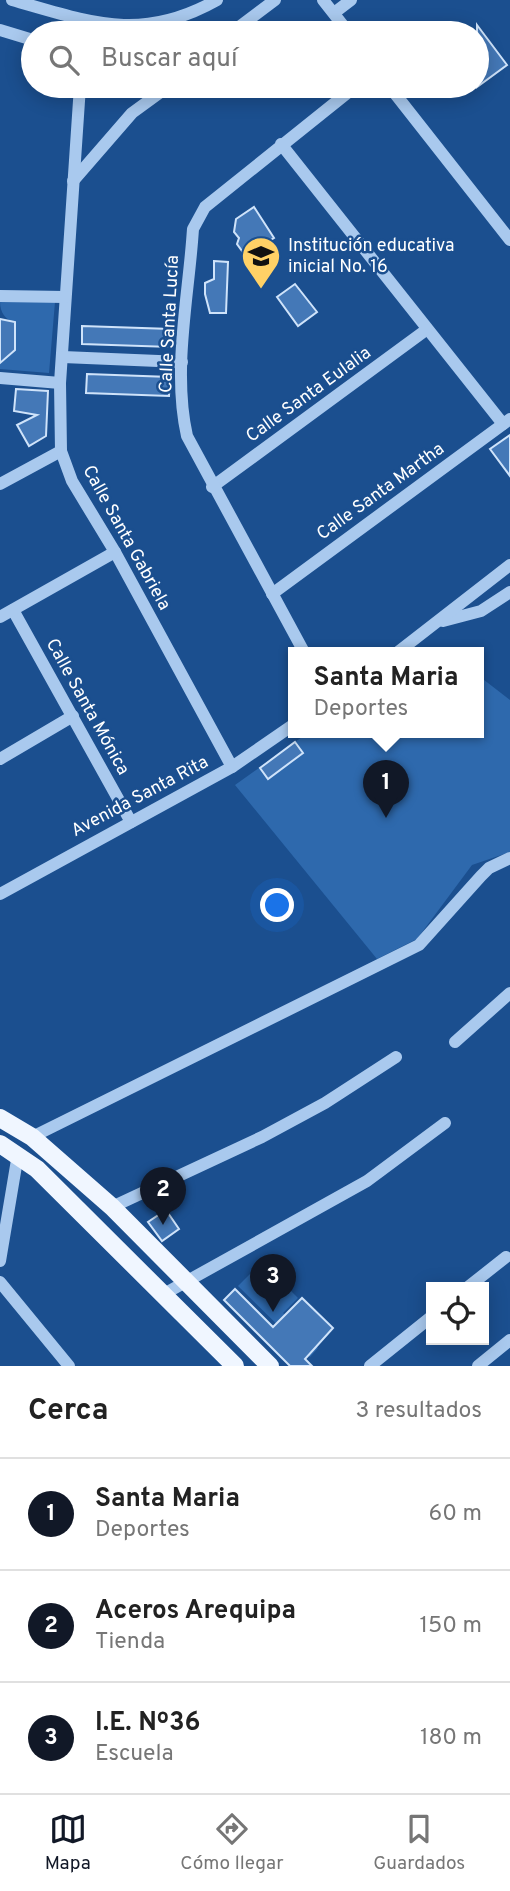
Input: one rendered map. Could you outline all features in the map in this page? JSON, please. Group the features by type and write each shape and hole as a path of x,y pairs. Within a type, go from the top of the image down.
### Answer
{"main road":[{"path":"0,1118 32,1137 112,1207 270,1366"},
{"path":"0,1144 18,1154 235,1366"}],"street":[{"path":"12,0 67,21"},
{"path":"169,21 217,0"},
{"path":"247,21 275,0"},
{"path":"323,0 340,21"},
{"path":"334,13 351,0"},
{"path":"0,30 21,36"},
{"name":"Calle Santa Gabriela","path":"79,98 60,383 61,451 72,481 115,552 232,767"},
{"path":"73,181 132,113 153,98"},
{"name":"Calle Santa Lucía","path":"301,647 212,487 187,436 183,421 182,362 192,242 198,218 218,195 340,98"},
{"path":"398,98 510,240"},
{"path":"281,144 426,330 506,422"},
{"path":"0,296 65,297"},
{"name":"Calle Santa Eulalia","path":"212,487 426,330"},
{"path":"63,357 182,362"},
{"path":"0,378 60,383"},
{"name":"Calle Santa Martha","path":"272,594 506,422"},
{"path":"0,484 61,451"},
{"path":"0,617 115,552"},
{"path":"405,647 442,621 471,593 510,565"},
{"path":"442,621 481,611 510,592"},
{"name":"Calle Santa Mónica","path":"13,610 131,822"},
{"path":"0,759 73,716"},
{"name":"Avenida Santa Rita","path":"0,894 232,767 288,728"},
{"path":"32,1137 419,945 489,868 510,858"},
{"path":"455,1042 510,993"},
{"path":"112,1207 326,1103 396,1057"},
{"path":"164,1294 367,1181 445,1123"},
{"path":"0,1261 18,1154"},
{"path":"474,1282 506,1257"},
{"path":"0,1282 69,1366"},
{"path":"370,1366 426,1321"},
{"path":"478,1366 510,1340"}],"shaded area":[{"path":"0,301 55,302 49,373 0,369 0,363 14,350 15,323 4,315"},
{"path":"484,680 510,700 510,852 472,865 417,939 377,959 235,785 301,738 484,738"},
{"path":"262,1262 298,1298 283,1313 318,1348 310,1357 238,1286"}],"building":[{"path":"489,41 507,65 489,78"},
{"path":"254,207 274,238 263,245 266,254 264,263 255,269 237,244 239,238 234,232 236,219"},
{"path":"214,261 228,262 226,313 210,313 205,294 205,283 214,279"},
{"path":"295,284 317,312 298,326 277,297"},
{"path":"0,319 15,322 15,350 0,363"},
{"path":"82,326 171,329 171,347 82,344"},
{"path":"87,374 170,377 169,396 86,393"},
{"path":"16,389 48,391 46,436 29,446 17,425 37,415 14,411"},
{"path":"510,435 510,476 490,449"},
{"path":"295,742 303,753 268,779 260,768"},
{"path":"166,1210 179,1229 162,1241 148,1222"},
{"path":"235,1289 273,1327 302,1298 333,1328 305,1359 312,1366 290,1366 224,1300"}],"place":[{"name":"Institución educativa inicial No. 16","path":"261,290"},
{"name":"Santa Maria","path":"386,818"},
{"name":"Aceros Arequipa","path":"163,1225"},
{"name":"I.E. Nº36","path":"273,1312"}]}
